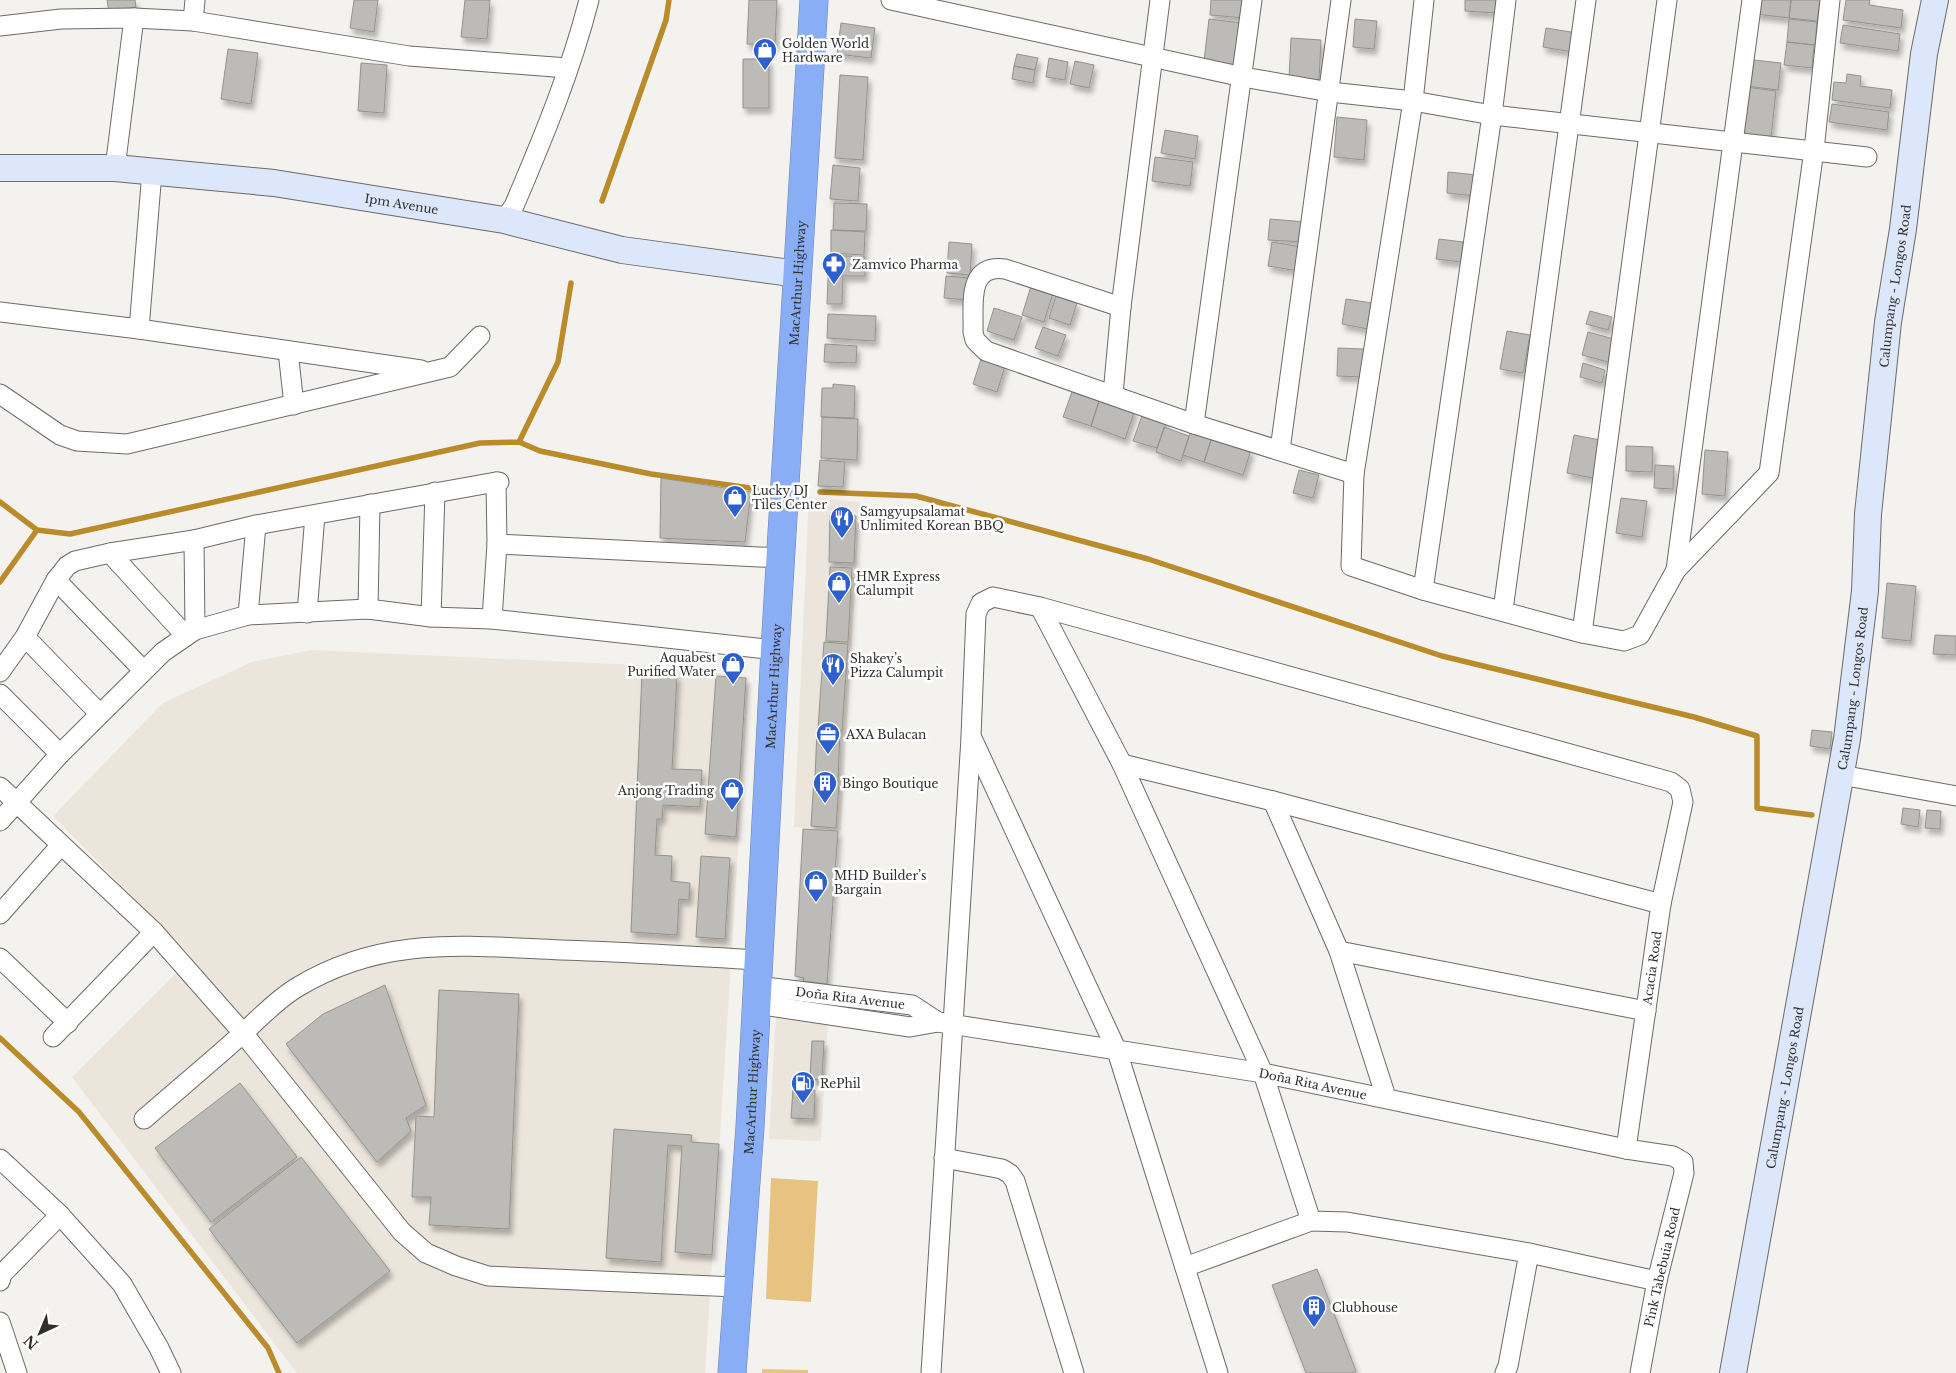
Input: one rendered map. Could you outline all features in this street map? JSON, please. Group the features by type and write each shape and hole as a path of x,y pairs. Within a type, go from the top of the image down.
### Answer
{"highway":[{"name":"MacArthur Highway","path":"732,1373 736,1287 750,1127 774,650 814,0"}],"street":[{"path":"193,21 195,0"},
{"path":"504,220 514,206 556,106 578,44 588,0"},
{"path":"890,0 1243,77 1330,92 1413,101 1492,115 1867,157"},
{"path":"1113,394 1121,307 1160,0"},
{"path":"1194,424 1243,77 1252,0"},
{"path":"1280,450 1341,0"},
{"path":"1424,0 1413,101 1354,474 1350,566 1424,590 1582,633 1624,641 1640,635 1676,570 1769,473 1814,150 1830,0"},
{"path":"1424,590 1492,115 1506,0"},
{"path":"1503,610 1571,124 1586,0"},
{"path":"1582,633 1667,0"},
{"path":"1676,570 1735,142 1752,0"},
{"name":"Calumpang - Longos Road","path":"1733,1373 1841,775 1865,591 1868,514 1888,322 1903,229 1924,54 1935,0"},
{"path":"115,168 134,18"},
{"path":"0,26 60,19 134,18 193,21 410,56 568,68"},
{"name":"Ipm Avenue","path":"0,168 115,168 274,183 504,220 622,250 798,274"},
{"path":"139,329 152,172"},
{"path":"1121,307 1005,269 994,268 983,270 977,278 973,332 979,346 986,351 1194,424 1354,474"},
{"path":"0,312 139,329 432,372"},
{"path":"0,394 60,435 77,441 127,444 450,367 480,336"},
{"path":"288,351 294,405"},
{"path":"0,672 25,637 56,580 67,566 75,561 110,553 194,540 256,525 498,482 497,544 492,619"},
{"path":"431,617 435,492"},
{"path":"368,609 370,504"},
{"path":"307,613 315,515"},
{"path":"248,616 256,525"},
{"path":"190,633 194,540"},
{"path":"497,544 781,558"},
{"path":"110,553 190,633"},
{"path":"56,580 143,670"},
{"path":"930,1373 944,1158 944,1023 971,736 976,614 981,603 993,597 1040,607 1122,764 1264,1073 1311,1221"},
{"name":"Acacia Road","path":"1040,607 1662,779 1671,782 1680,789 1682,802 1662,904 1626,1149"},
{"path":"0,821 60,754 143,670 190,633 248,616 368,609 431,617 492,619 774,650"},
{"path":"25,637 99,713"},
{"path":"0,694 60,754"},
{"path":"971,736 1117,1051 1218,1373"},
{"path":"1122,764 1273,801 1662,904"},
{"path":"1841,775 1956,796"},
{"path":"0,787 154,932 243,1033 402,1232 426,1253 456,1266 488,1276 736,1287"},
{"path":"1273,801 1339,951 1386,1097"},
{"path":"0,914 60,845"},
{"path":"53,1037 154,932"},
{"name":"Doña Rita Avenue","path":"144,1119 243,1033 271,1005 298,987 364,957 404,948 449,946 670,954 757,983 912,1005 944,1023 1264,1073 1386,1097 1626,1149 1673,1156 1682,1162"},
{"path":"1339,951 1646,1010"},
{"path":"0,958 68,1023"},
{"path":"944,1158 1002,1169 1015,1180 1074,1373"},
{"path":"0,1159 60,1215 122,1284 159,1348 171,1373"},
{"name":"Pink Tabebuia Road","path":"1640,1373 1657,1281 1684,1173 1682,1162"},
{"path":"0,1281 2,1274 60,1215"},
{"path":"1185,1267 1311,1221 1347,1222 1529,1254 1657,1281"},
{"path":"1505,1373 1508,1366 1529,1254"},
{"path":"0,1322 17,1373"}],"shaded area":[{"path":"809,497 860,502 841,830 794,827"},
{"path":"311,650 637,665 749,676 705,1373 297,1373 72,1077 192,957 53,816 163,703 252,662"},
{"path":"776,1016 828,1024 821,1141 769,1139"},
{"path":"771,1178 818,1181 811,1302 766,1299"},
{"path":"762,1369 808,1370 808,1373 762,1373"}],"building":[{"path":"107,0 135,0 136,7 109,12"},
{"path":"354,0 378,0 374,32 350,28"},
{"path":"465,0 490,0 487,39 461,37"},
{"path":"749,0 777,0 775,45 747,44"},
{"path":"1211,0 1245,0 1244,18 1210,15"},
{"path":"1465,0 1497,0 1496,13 1465,11"},
{"path":"1757,0 1791,0 1789,18 1755,14"},
{"path":"1791,0 1820,0 1817,21 1789,18"},
{"path":"1846,0 1870,0 1869,5 1903,10 1901,28 1843,20"},
{"path":"1209,19 1242,23 1238,65 1204,61"},
{"path":"1355,19 1377,21 1374,49 1353,47"},
{"path":"1789,19 1817,22 1815,45 1787,42"},
{"path":"841,23 875,28 871,58 837,54"},
{"path":"1843,25 1900,34 1898,51 1840,43"},
{"path":"1546,28 1577,33 1573,52 1543,47"},
{"path":"1291,38 1321,40 1319,80 1289,79"},
{"path":"1787,42 1814,45 1812,68 1784,65"},
{"path":"228,49 258,53 251,104 221,99"},
{"path":"1017,54 1038,58 1035,70 1014,66"},
{"path":"1049,58 1068,62 1065,80 1046,77"},
{"path":"743,59 769,59 769,108 743,108"},
{"path":"1754,60 1781,63 1778,90 1746,86 1747,76 1752,76"},
{"path":"1075,61 1094,65 1089,88 1070,84"},
{"path":"361,63 387,65 384,113 358,111"},
{"path":"1014,66 1035,70 1033,83 1012,79"},
{"path":"1847,74 1861,76 1860,86 1892,90 1890,108 1832,100 1834,82 1846,83"},
{"path":"840,75 868,77 863,160 835,158"},
{"path":"1746,87 1776,91 1771,138 1741,135"},
{"path":"1832,104 1889,112 1887,130 1829,122"},
{"path":"1337,117 1367,120 1364,160 1334,157"},
{"path":"1165,130 1198,136 1195,159 1161,153"},
{"path":"1155,157 1193,162 1190,186 1152,181"},
{"path":"833,165 860,168 858,201 830,199"},
{"path":"1448,172 1477,175 1475,196 1447,193"},
{"path":"834,203 867,204 866,231 833,230"},
{"path":"1270,219 1306,222 1304,242 1268,240"},
{"path":"831,230 865,232 864,255 831,253"},
{"path":"1439,239 1463,242 1461,262 1436,259"},
{"path":"949,242 972,244 970,275 947,273"},
{"path":"1272,242 1302,247 1299,271 1268,266"},
{"path":"829,255 865,257 865,276 843,276 842,304 827,304"},
{"path":"946,276 969,278 967,300 944,298"},
{"path":"1032,283 1054,290 1044,322 1022,315"},
{"path":"1056,296 1077,303 1070,325 1049,318"},
{"path":"1346,299 1372,303 1368,329 1342,324"},
{"path":"994,308 1022,317 1014,340 987,331"},
{"path":"1590,311 1612,317 1608,330 1586,324"},
{"path":"828,314 876,316 875,341 827,338"},
{"path":"1043,327 1066,335 1058,356 1035,348"},
{"path":"1507,331 1530,335 1523,373 1500,369"},
{"path":"1588,332 1614,339 1608,362 1582,355"},
{"path":"825,344 857,346 856,363 824,362"},
{"path":"1338,348 1364,349 1363,377 1337,376"},
{"path":"982,356 1006,363 997,392 973,384"},
{"path":"1583,363 1605,370 1602,383 1580,377"},
{"path":"833,384 855,386 854,418 821,417 822,388 833,388"},
{"path":"1073,389 1100,398 1091,426 1063,417"},
{"path":"1100,398 1135,410 1125,439 1091,426"},
{"path":"1143,413 1167,421 1157,448 1133,441"},
{"path":"822,417 858,419 857,460 821,458"},
{"path":"1164,427 1189,436 1181,461 1156,452"},
{"path":"1191,431 1212,437 1204,462 1183,455"},
{"path":"1574,435 1600,440 1593,478 1567,473"},
{"path":"1212,437 1251,450 1243,475 1204,462"},
{"path":"1626,446 1653,447 1652,472 1626,471"},
{"path":"1705,450 1728,452 1725,496 1702,494"},
{"path":"820,460 845,462 843,487 818,486"},
{"path":"1655,465 1674,466 1673,489 1654,488"},
{"path":"1299,470 1319,475 1313,498 1293,493"},
{"path":"661,478 751,492 745,542 660,538"},
{"path":"1621,498 1647,501 1642,537 1616,533"},
{"name":"Samgyupsalamat Unlimited Korean BBQ","path":"830,515 856,516 854,563 829,562"},
{"name":"HMR Express Calumpit","path":"830,567 852,568 848,642 826,641"},
{"path":"1887,583 1916,586 1911,641 1882,638"},
{"path":"1935,635 1956,636 1956,655 1933,654"},
{"name":"Shakey’s Pizza Calumpit","path":"824,642 848,644 842,731 818,729"},
{"path":"642,673 677,675 672,769 702,770 700,807 663,805 662,819 657,819 655,855 672,856 671,881 690,883 689,900 679,899 677,935 631,932"},
{"path":"716,676 746,678 736,837 705,834"},
{"name":"AXA Bulacan","path":"817,730 840,731 838,780 815,778"},
{"path":"1812,730 1832,732 1830,749 1810,746"},
{"name":"Bingo Boutique","path":"814,779 839,781 836,828 811,826"},
{"path":"1903,808 1920,810 1918,827 1901,824"},
{"path":"1927,810 1941,811 1940,829 1925,828"},
{"name":"MHD Builder’s Bargain","path":"803,829 838,831 827,984 803,981 804,978 795,976"},
{"path":"701,856 730,858 725,939 696,937"},
{"path":"385,985 426,1105 406,1118 411,1131 377,1162 286,1044 323,1014"},
{"path":"439,990 519,994 509,1229 429,1225 431,1197 412,1197 416,1116 434,1117"},
{"path":"812,1041 824,1041 822,1080 810,1079"},
{"path":"240,1083 297,1157 211,1222 155,1148"},
{"name":"RePhil","path":"793,1089 815,1090 814,1119 791,1118"},
{"path":"614,1129 692,1135 691,1142 719,1144 712,1255 675,1252 682,1146 668,1145 661,1262 606,1258"},
{"path":"301,1157 390,1271 297,1343 209,1229"},
{"name":"Clubhouse","path":"1317,1269 1356,1371 1351,1373 1306,1373 1272,1285"}],"waterway":[{"path":"602,201 666,20 669,0"},
{"path":"519,442 558,362 571,283"},
{"path":"0,502 37,530 70,534 480,443 519,442 540,451 651,474 757,489"},
{"path":"820,492 916,496 1148,559 1442,656 1694,717 1757,736 1757,808 1812,815"},
{"path":"0,582 37,530"},
{"path":"0,1038 79,1112 268,1348 279,1373"}],"place":[{"name":"Golden World Hardware","path":"765,71"},
{"name":"Zamvico Pharma","path":"834,285"},
{"name":"Lucky DJ Tiles Center","path":"735,518"},
{"name":"Samgyupsalamat Unlimited Korean BBQ","path":"842,539"},
{"name":"HMR Express Calumpit","path":"839,604"},
{"name":"Aquabest Purified Water","path":"733,685"},
{"name":"Shakey’s Pizza Calumpit","path":"833,686"},
{"name":"AXA Bulacan","path":"828,755"},
{"name":"Bingo Boutique","path":"825,804"},
{"name":"Anjong Trading","path":"732,811"},
{"name":"MHD Builder’s Bargain","path":"816,903"},
{"name":"RePhil","path":"803,1104"},
{"name":"Clubhouse","path":"1314,1328"}]}
